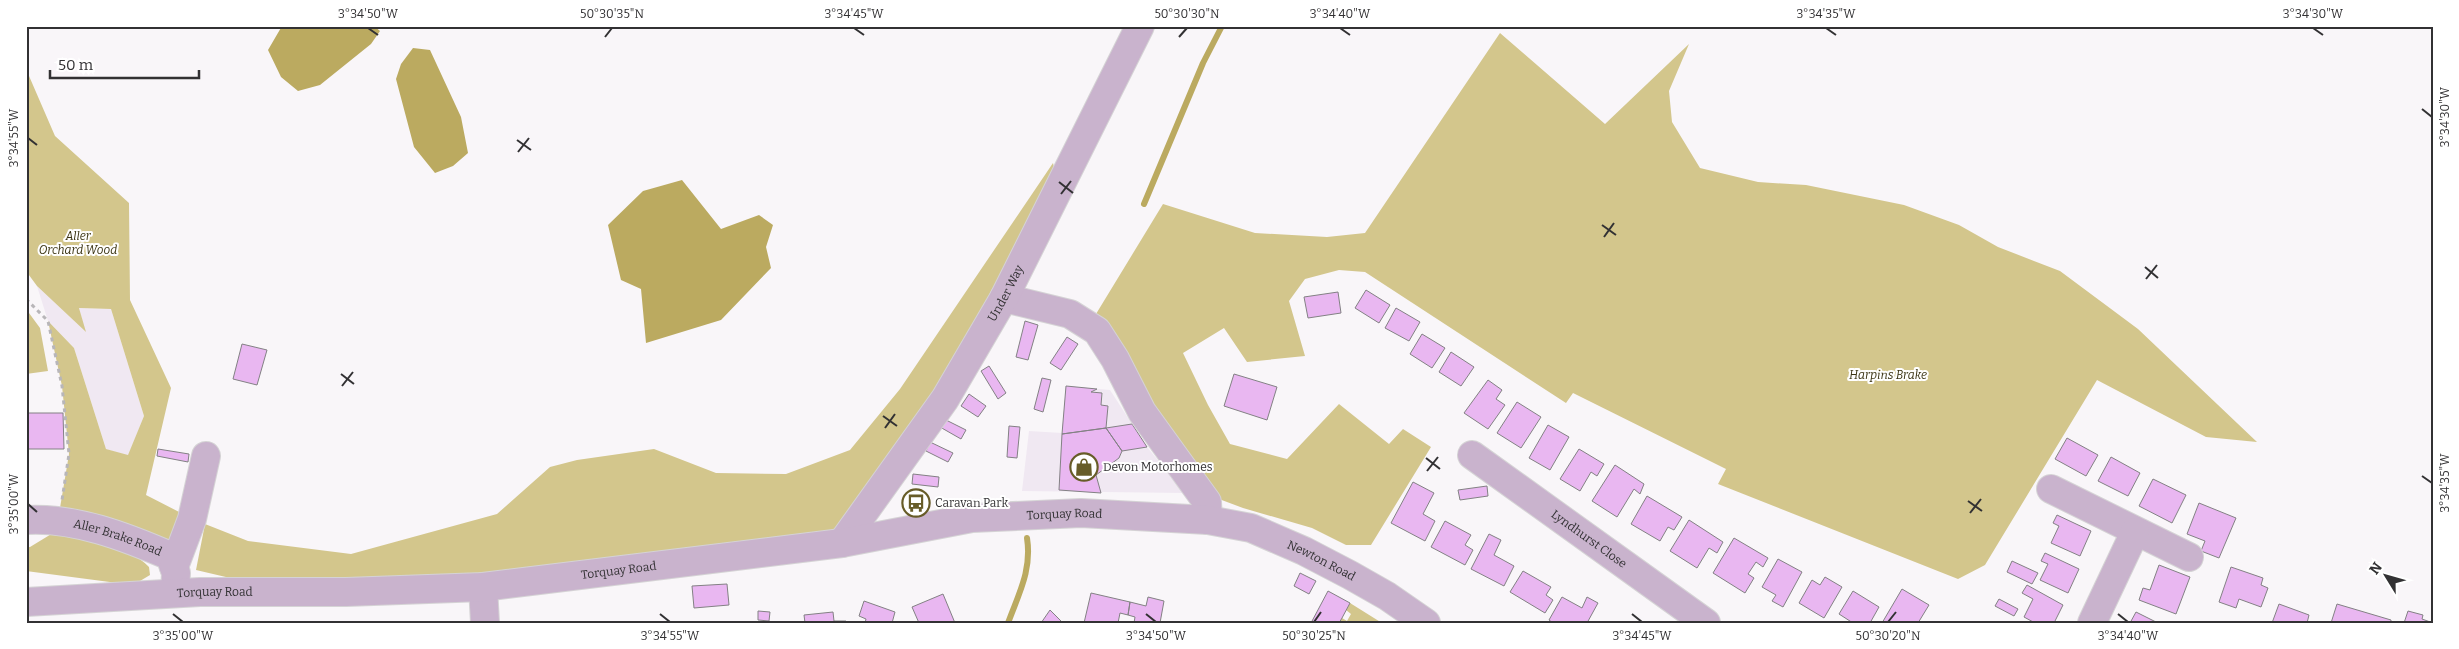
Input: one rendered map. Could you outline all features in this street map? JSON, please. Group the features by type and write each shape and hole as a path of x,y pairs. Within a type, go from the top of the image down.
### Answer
{"street":[{"name":"Under Way","path":"842,543 945,400 1004,298 1140,26"},
{"path":"1004,298 1070,314 1097,331 1114,358 1142,412 1207,502 1208,520"},
{"name":"Lyndhurst Close","path":"1472,455 1706,623"},
{"path":"175,580 192,519 206,456"},
{"path":"2051,489 2189,557"},
{"name":"Torquay Road","path":"26,602 175,580 346,592 483,587 842,543 982,517 1081,513 1208,520"},
{"name":"Aller Brake Road","path":"26,520 58,520 133,540 170,556 175,580"},
{"name":"Newton Road","path":"1208,520 1251,528 1296,547 1387,596 1426,623"},
{"path":"2092,623 2135,532"},
{"path":"483,587 485,623"}],"path":[{"path":"26,299 48,321 62,386 69,454 58,520"}],"shaded area":[{"path":"282,26 374,26 380,31 371,44 320,85 298,91 281,77 268,50"},
{"path":"413,48 430,50 461,117 468,153 453,166 435,173 414,147 396,79 401,64"},
{"path":"682,180 721,229 759,215 773,225 766,247 771,268 721,320 646,343 641,289 621,280 608,225 643,191"},
{"path":"37,286 85,331 79,308 111,309 144,416 128,456 106,449 74,348 48,321"},
{"path":"1066,386 1110,390 1147,447 1185,493 1022,491 1029,431 1062,433"}],"green space":[{"name":"Harpins Brake","path":"1500,33 1605,124 1689,44 1669,91 1672,122 1700,168 1758,182 1806,185 1904,205 1959,225 1998,247 2060,271 2138,329 2257,442 2206,437 2097,380 1985,565 1958,579 1718,484 1726,469 1573,393 1566,403 1365,272 1339,270 1305,279 1289,301 1305,356 1247,362 1224,328 1183,353 1208,405 1230,444 1287,459 1339,404 1389,444 1403,429 1431,447 1371,545 1346,545 1312,528 1219,499 1150,409 1096,314 1163,204 1255,233 1327,237 1365,233"},
{"name":"Aller Orchard Wood","path":"26,69 55,136 129,203 130,300 171,388 146,495 185,515 170,556 58,520 69,454 62,386 48,321 74,348 106,449 128,455 144,416 111,309 79,308 86,332 37,286 26,271"},
{"path":"1053,163 1059,189 842,543 539,582 243,581 196,570 205,524 248,541 351,554 497,514 550,467 577,460 654,449 716,473 786,474 850,450 900,389"},
{"path":"29,313 40,328 48,371 26,374 26,314"},
{"path":"53,533 104,544 130,553 149,567 150,575 140,581 125,584 26,571 26,547 30,547"},
{"path":"1350,603 1382,623 1339,623 1342,618 1347,621 1351,614 1346,610"}],"building":[{"path":"1366,290 1390,305 1379,323 1355,308"},
{"path":"1338,292 1341,313 1308,318 1304,297"},
{"path":"1396,308 1420,322 1409,341 1385,328"},
{"path":"1025,321 1038,325 1028,360 1016,357"},
{"path":"1422,334 1445,348 1432,368 1410,354"},
{"path":"1067,337 1078,344 1061,370 1050,363"},
{"path":"242,344 267,350 257,385 233,379"},
{"path":"1451,352 1474,367 1461,386 1439,372"},
{"path":"989,366 1006,393 998,399 981,371"},
{"path":"1234,374 1277,387 1267,420 1224,406"},
{"path":"1042,378 1051,380 1043,412 1034,409"},
{"path":"1488,380 1502,390 1496,399 1505,405 1488,429 1464,413"},
{"path":"1066,386 1097,389 1091,392 1102,393 1101,405 1108,406 1106,428 1062,434"},
{"path":"969,394 986,406 978,417 961,406"},
{"path":"1517,402 1541,417 1521,448 1497,433"},
{"path":"26,413 63,413 64,449 26,449"},
{"path":"944,419 966,430 961,439 940,427"},
{"path":"1132,424 1147,447 1122,451 1106,428"},
{"path":"1548,425 1569,437 1550,470 1529,458"},
{"path":"1009,426 1020,427 1017,458 1007,457"},
{"name":"Devon Motorhomes","path":"1106,428 1122,451 1119,458 1096,475 1101,493 1059,490 1062,434"},
{"path":"2067,438 2098,455 2086,476 2055,459"},
{"path":"930,442 953,453 948,462 926,451"},
{"path":"158,449 189,454 188,462 157,456"},
{"path":"1579,449 1604,464 1597,476 1591,472 1580,491 1560,479"},
{"path":"2111,457 2140,473 2128,496 2098,481"},
{"path":"1615,465 1644,484 1640,494 1634,489 1617,517 1592,501"},
{"path":"913,474 939,477 938,487 912,484"},
{"path":"2153,479 2186,495 2172,523 2139,506"},
{"path":"1413,482 1434,493 1423,514 1435,521 1425,541 1391,523"},
{"path":"1487,486 1488,496 1460,500 1458,490"},
{"path":"1647,496 1682,517 1674,530 1668,527 1660,541 1631,524"},
{"path":"2199,503 2236,518 2219,558 2201,551 2205,541 2187,534"},
{"path":"2057,515 2091,531 2080,556 2051,543 2059,526 2053,523"},
{"path":"1689,520 1723,542 1717,553 1709,548 1697,568 1670,551"},
{"path":"1445,521 1471,535 1465,545 1473,550 1465,565 1431,547"},
{"path":"1489,534 1501,540 1494,555 1514,566 1504,586 1471,569"},
{"path":"1734,538 1768,558 1763,567 1756,562 1748,574 1754,578 1745,593 1713,573"},
{"path":"2045,553 2079,569 2068,593 2040,580 2048,564 2041,561"},
{"path":"1778,559 1802,572 1783,607 1772,601 1776,595 1762,587"},
{"path":"2012,561 2038,573 2032,584 2007,572"},
{"path":"2159,565 2190,577 2176,614 2139,600 2143,588 2150,590"},
{"path":"2231,567 2263,578 2261,585 2268,588 2261,607 2239,599 2236,608 2219,602"},
{"path":"1523,571 1551,587 1546,595 1553,600 1545,613 1510,592"},
{"path":"1300,573 1316,581 1309,594 1294,586"},
{"path":"1825,577 1842,587 1824,618 1799,603 1812,580 1820,585"},
{"path":"727,584 729,605 694,608 692,586"},
{"path":"2027,585 2063,605 2054,623 2035,623 2024,617 2033,599 2022,593"},
{"path":"1902,589 1929,605 1918,623 1882,623"},
{"path":"1328,591 1350,603 1339,623 1311,623"},
{"path":"1853,591 1879,607 1870,623 1853,623 1839,614"},
{"path":"1091,593 1130,602 1128,615 1120,613 1118,623 1084,623"},
{"path":"943,594 955,623 919,623 912,607"},
{"path":"1148,597 1164,601 1160,623 1134,623 1135,617 1128,615 1130,602 1146,606"},
{"path":"1562,597 1582,608 1587,597 1598,603 1587,623 1553,623 1549,620"},
{"path":"1999,599 2018,609 2014,616 1995,606"},
{"path":"864,601 895,612 892,623 865,623 866,619 859,616"},
{"path":"2279,604 2309,615 2307,623 2272,623"},
{"path":"2337,604 2391,620 2391,623 2331,623"},
{"path":"1050,610 1063,623 1041,623"},
{"path":"758,611 770,612 769,621 758,620"},
{"path":"2408,611 2423,615 2422,619 2433,623 2404,623"},
{"path":"833,612 834,621 846,621 846,623 805,623 804,615"},
{"path":"2136,612 2158,623 2130,623"}],"waterway":[{"path":"1144,204 1203,63 1222,26"},
{"path":"1008,623 1026,571 1028,561 1027,538"}],"place":[{"name":"Devon Motorhomes","path":"1084,467"},
{"name":"Caravan Park","path":"916,503"}]}
